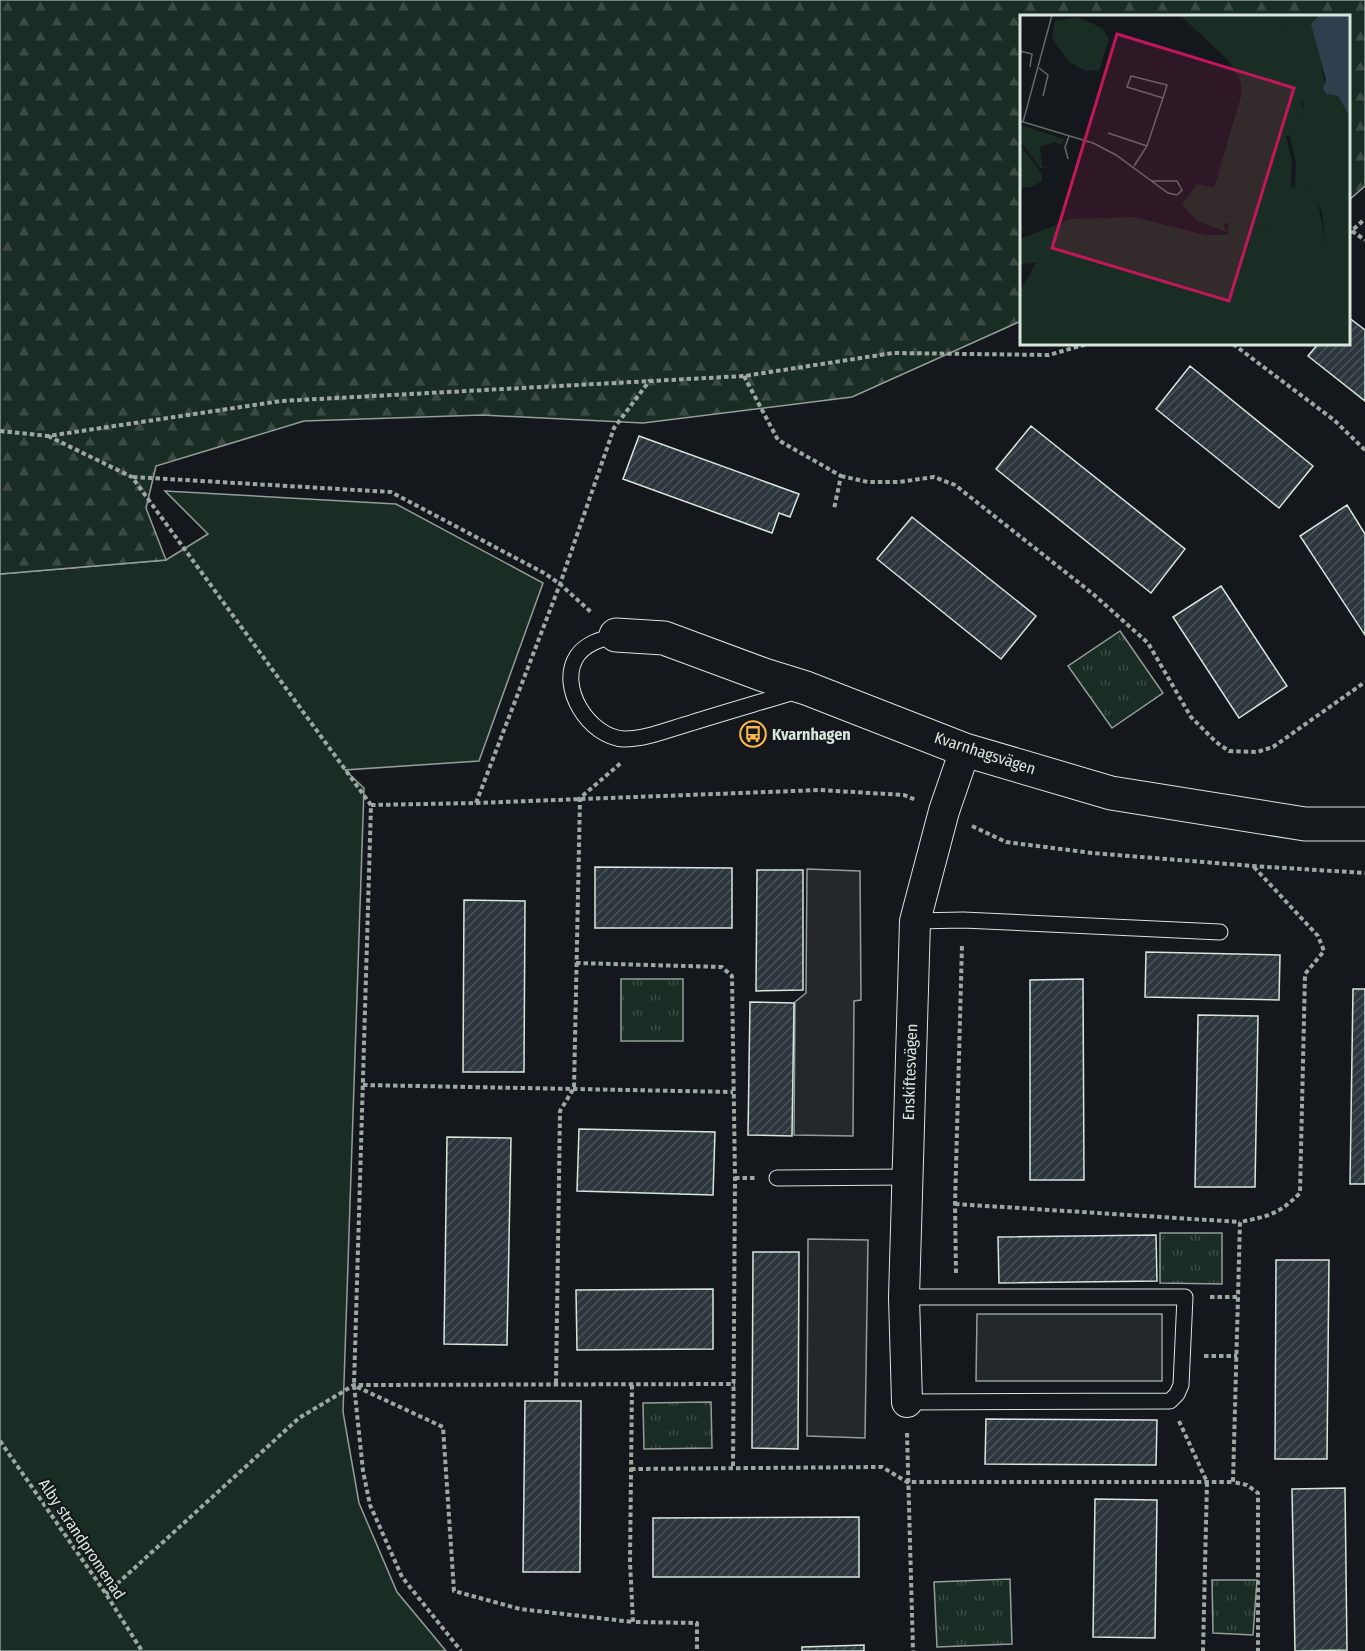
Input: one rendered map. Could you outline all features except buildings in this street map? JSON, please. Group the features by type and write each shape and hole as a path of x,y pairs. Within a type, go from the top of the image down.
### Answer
{"street":[{"name":"Kvarnhagsvägen","path":"616,635 664,638 806,688 965,750 1111,793 1305,824 1365,824"},
{"name":"Enskiftesvägen","path":"907,1402 904,1297 915,921 944,811 965,750"}],"lane":[{"path":"616,635 595,641 577,656 571,673 571,689 591,723 604,733 623,739 654,734 806,688"},
{"path":"915,921 963,920 1220,932"},
{"path":"777,1178 906,1177"},
{"path":"904,1297 1185,1297 1181,1385 1177,1394 1170,1401 907,1402"}],"path":[{"path":"1365,219 1350,232 1365,240"},
{"path":"0,431 48,436 281,401 744,376 893,353 1049,355 1084,345"},
{"path":"1234,345 1334,420 1365,450"},
{"path":"744,376 778,440 841,476 868,482 899,482 934,477 955,485 1093,594 1148,643 1191,717 1216,742 1229,751 1257,752 1273,747 1365,682"},
{"path":"371,805 476,803 560,584 614,429 650,380"},
{"path":"48,436 132,477 391,492 544,573 560,584 616,635"},
{"path":"834,509 841,476"},
{"path":"132,477 371,805 354,1385 363,1471 369,1505 402,1578 460,1651"},
{"path":"556,1383 560,1111 574,1088 580,798 654,734"},
{"path":"955,1204 1240,1222 1269,1216 1286,1207 1300,1192 1305,974 1324,951 1318,936 1253,866"},
{"path":"956,1298 955,1204 963,920"},
{"path":"576,963 722,967 732,976 735,1384 733,1468"},
{"path":"363,1085 733,1092"},
{"path":"1233,1482 1240,1222"},
{"path":"1182,1356 1237,1356"},
{"path":"106,1594 299,1418 354,1385 735,1384"},
{"path":"354,1385 443,1427 454,1591 520,1609 633,1623 697,1623 697,1651"},
{"path":"632,1385 630,1562 633,1623"},
{"path":"1170,1401 1207,1482 1203,1651"},
{"path":"907,1402 907,1482 913,1651"},
{"name":"Alby strandpromenad","path":"0,1441 106,1594 142,1651"},
{"path":"631,1469 882,1467 907,1482 1233,1482 1247,1485 1258,1493 1258,1651"}],"green space":[{"path":"0,0 1365,0 1365,186 1350,199 1350,15 1020,15 1020,321 852,397 643,423 482,415 304,421 156,466 146,508 166,560 0,574"},
{"path":"165,491 396,504 543,583 479,761 345,770 364,788 343,1412 359,1503 397,1592 446,1651 0,1651 0,574 166,560 208,534"},
{"path":"1120,631 1163,693 1112,728 1068,666"},
{"path":"621,979 683,979 683,1041 621,1041"},
{"path":"1160,1233 1222,1233 1222,1284 1160,1283"},
{"path":"711,1402 712,1448 644,1449 643,1403"},
{"path":"1010,1579 1012,1644 937,1647 934,1582"},
{"path":"1212,1580 1257,1580 1253,1635 1213,1633"}],"shaded area":[{"path":"807,869 860,871 861,1000 854,1001 853,1136 794,1135 795,1002 806,993"},
{"path":"808,1239 868,1240 865,1438 807,1436"},
{"path":"977,1314 1162,1314 1162,1381 976,1381"}],"place":[{"name":"Kvarnhagen","path":"753,734"}]}
